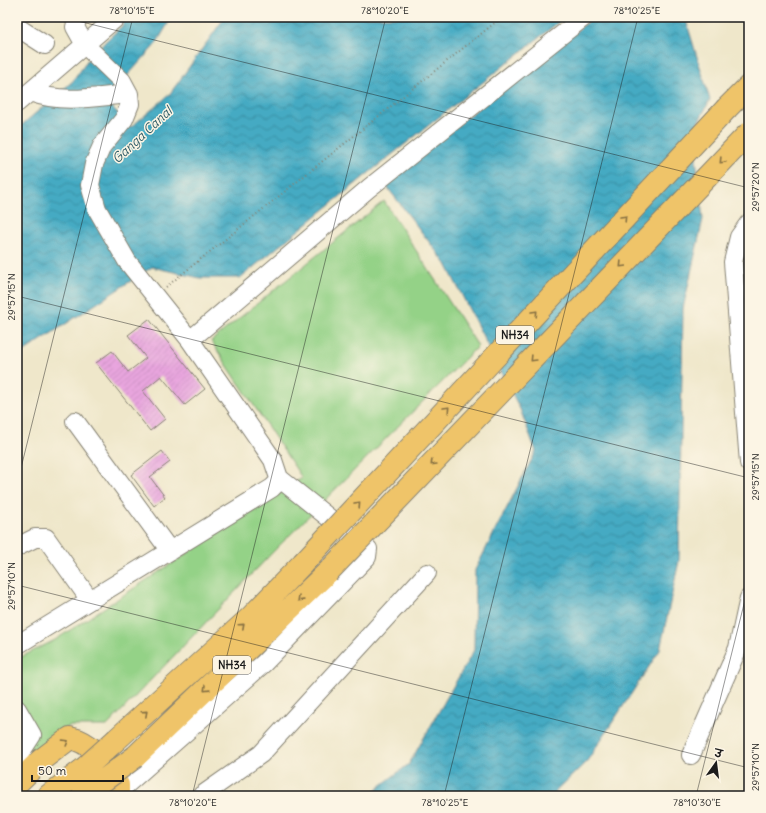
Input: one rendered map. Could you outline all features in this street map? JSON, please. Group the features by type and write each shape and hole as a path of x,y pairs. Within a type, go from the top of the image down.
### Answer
{"highway":[{"name":"NH34","path":"48,796 85,768 251,617 749,86"},
{"name":"NH34","path":"83,796 111,790 135,757 328,572 749,133"},
{"path":"17,783 42,760 70,738 82,740 93,748 118,785 111,790"}],"street":[{"path":"17,645 272,488 277,483 279,478 278,470 273,460 190,340 140,275 127,261 111,236 97,209 90,186 94,164 102,146 124,119 130,104 126,88 89,49 75,27 78,17"},
{"path":"24,97 89,49 117,17"},
{"path":"190,340 369,188 584,17"},
{"path":"17,27 45,45"},
{"path":"24,97 46,97 62,100 126,88"},
{"path":"749,223 739,237 733,262 749,463"},
{"path":"75,421 170,551"},
{"path":"111,790 264,662 367,558 368,549 279,478"},
{"path":"17,547 35,538 46,538 90,600"},
{"path":"202,796 261,754 427,573"},
{"path":"691,755 738,648 749,598"},
{"path":"17,709 32,735 17,758"}],"path":[{"path":"170,283 502,17"}],"green space":[{"path":"384,201 478,346 272,553 107,726 69,726 17,767 17,659 55,640 302,478 211,341"}],"water":[{"name":"Ganga Canal","path":"128,17 172,17 156,44 111,94 113,108 131,127 169,95 225,17 565,17 370,172 240,278 200,278 152,267 17,356 17,129 73,81 93,53 121,27"},
{"path":"594,17 685,17 710,100 693,132 703,219 683,309 679,561 660,650 587,761 551,796 367,796 409,764 474,650 475,570 536,451 520,409 446,264 384,183"}],"building":[{"path":"149,319 205,389 185,405 161,376 143,391 165,419 150,431 96,363 112,351 128,372 146,358 128,335"},
{"path":"162,451 170,462 150,477 165,497 154,506 131,475"}]}
